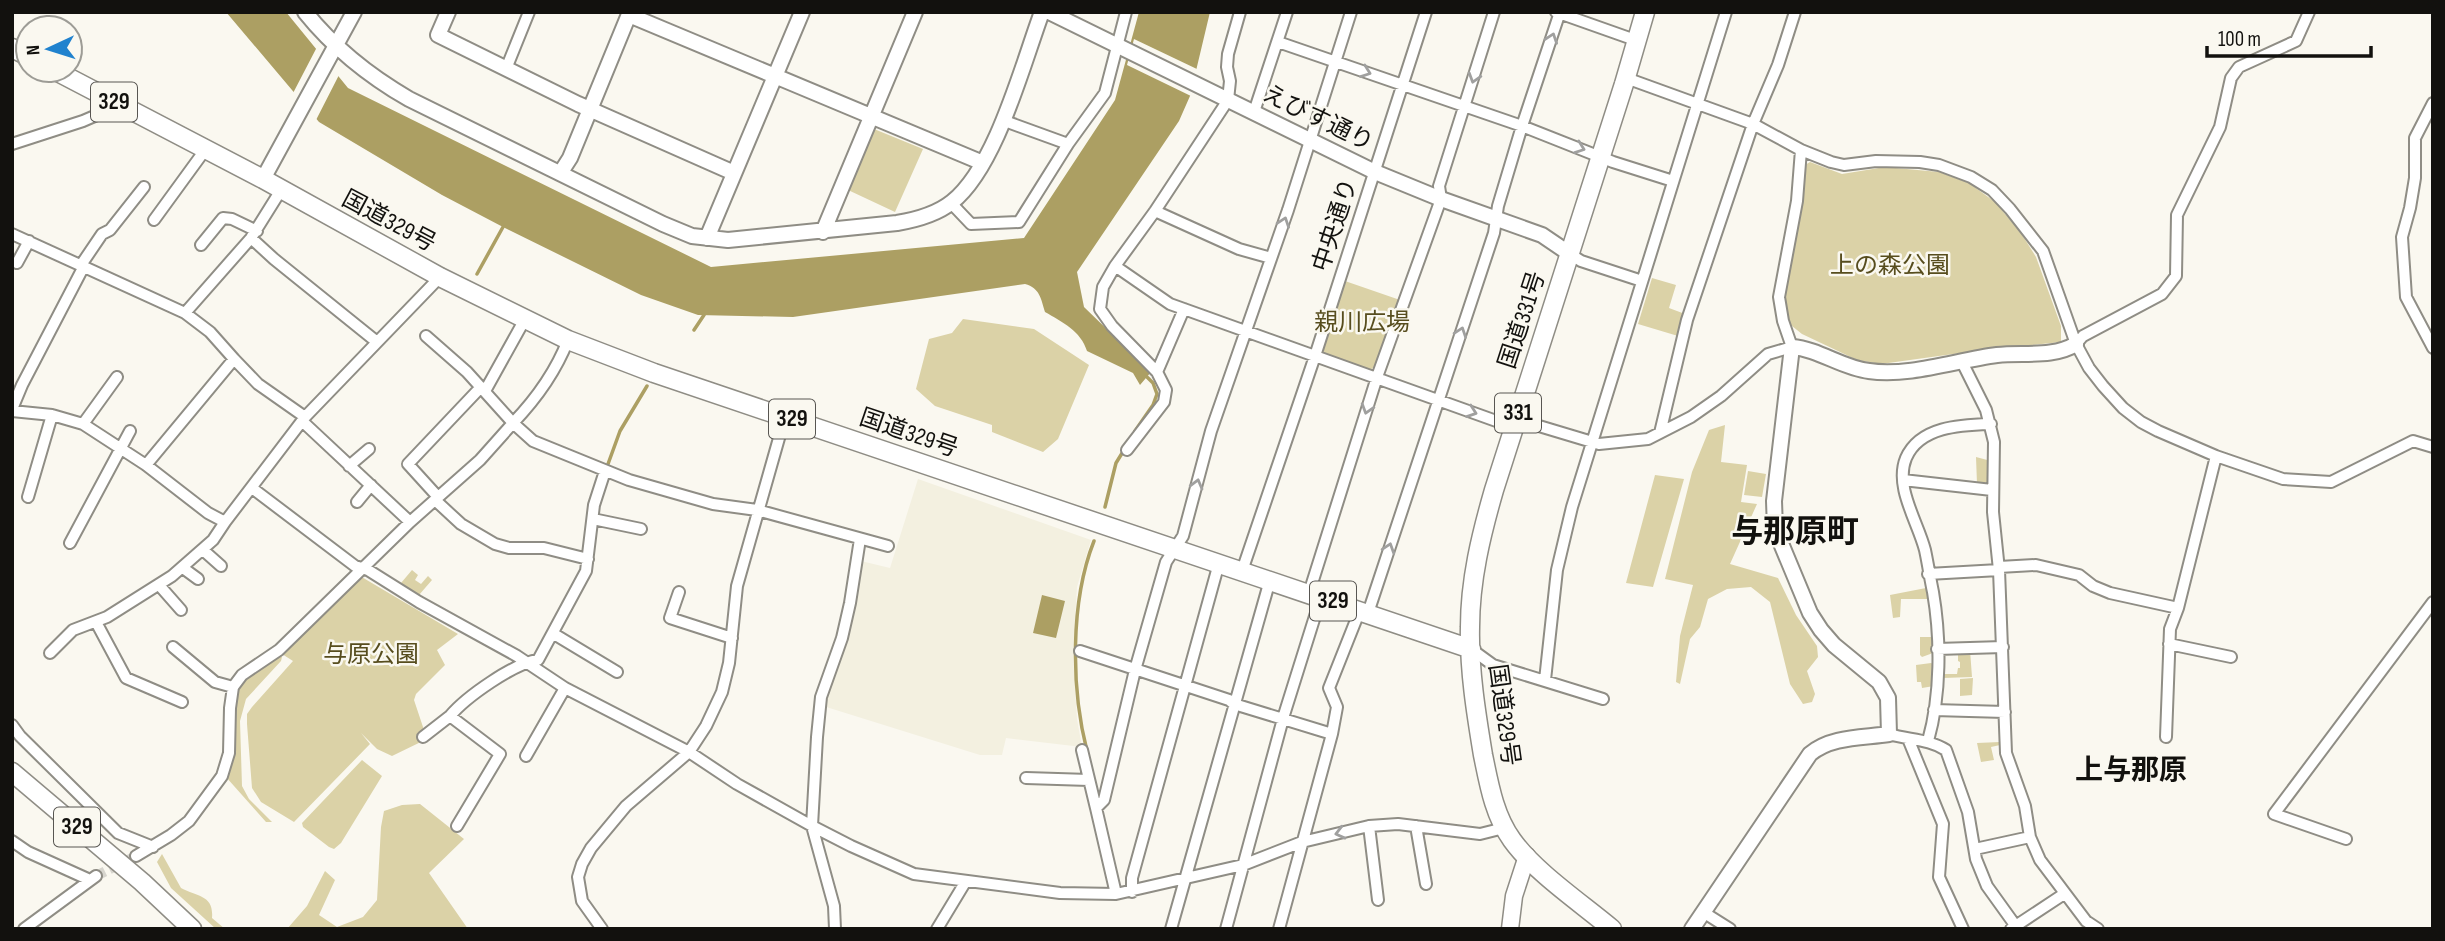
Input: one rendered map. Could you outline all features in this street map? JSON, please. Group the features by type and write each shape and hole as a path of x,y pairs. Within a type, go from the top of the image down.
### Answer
{"highway":[{"name":"国道331号","path":"1471,649 1470,612 1477,555 1494,490 1602,156 1645,12"},
{"name":"国道329号","path":"80,84 440,276 568,340 654,373 1471,649 1475,703 1490,789 1504,828 1527,856 1612,929"},
{"name":"329","path":"12,772 142,882 192,929"}],"main road":[{"path":"1510,929 1514,896 1527,856"}],"street":[{"path":"305,12 335,47 385,85 409,99 663,224 707,239 747,239 914,220 951,203 974,178 983,163 1042,12"},
{"path":"262,179 354,12"},
{"path":"448,12 438,35 591,110 734,173"},
{"path":"506,69 529,12"},
{"path":"707,239 802,12"},
{"path":"823,232 915,12"},
{"name":"えびす通り","path":"1049,12 1375,172 1542,235 1570,254"},
{"path":"951,203 971,224 1019,222 1068,144 1105,93 1124,49 1126,12"},
{"path":"1127,450 1164,402 1166,390 1157,372 1112,326 1100,309 1103,287 1155,211 1230,81 1228,54 1240,12"},
{"path":"1254,112 1287,12"},
{"path":"1096,808 1104,800 1135,670 1166,562 1183,536 1211,431 1311,140 1351,12"},
{"name":"中央通り","path":"1242,571 1315,356 1426,12"},
{"path":"1226,929 1315,595 1377,377 1441,199 1439,186 1494,12"},
{"path":"1545,680 1560,552 1591,441 1726,12"},
{"path":"1660,433 1688,320 1753,124 1778,65 1795,12"},
{"path":"1115,266 1170,304 1499,422 1530,423 1599,444 1648,439 1691,417 1721,396 1768,354 1792,347 1867,371 1894,372 1997,355 2056,351 2068,349 2083,337 2162,294 2176,276 2177,215 2220,127 2231,78 2239,67 2296,41 2309,12"},
{"path":"1279,929 1332,734 1337,707 1329,688 1364,611 1438,400 1497,220 1498,206 1559,13 1638,41"},
{"path":"561,172 591,110 630,14 983,163"},
{"path":"1278,42 1673,181"},
{"path":"1626,78 1753,124 1831,163 1844,165 1894,161 1939,165 1971,177 1992,190 2043,251 2076,344 2096,377 2123,408 2149,426 2216,456 2283,479 2331,482 2413,441 2433,447"},
{"path":"2433,103 2415,138 2415,178 2403,237 2406,297 2433,348"},
{"path":"12,144 83,121 120,105"},
{"path":"1002,120 1068,144"},
{"path":"154,219 205,149"},
{"path":"1801,150 1797,201 1779,297 1783,321 1792,347 1774,501 1775,529 1810,613 1834,645 1879,682 1884,690 1890,712 1889,734"},
{"path":"144,187 110,230 102,234 83,266 12,410 52,415 83,424 146,466 208,513 225,522"},
{"path":"185,313 254,235 281,190"},
{"path":"1155,211 1239,249 1271,258"},
{"path":"201,245 223,218 232,219 254,235 274,259 377,342"},
{"path":"12,234 185,313 210,332 258,384 303,419 410,522"},
{"path":"17,262 29,242"},
{"path":"1570,254 1581,261 1642,281"},
{"path":"50,653 73,630 96,622 159,585 203,550 303,419 440,276"},
{"path":"1157,372 1184,309"},
{"path":"525,319 483,389 408,464 461,524 495,544 509,548 544,548 588,559"},
{"path":"426,336 533,441 605,471 713,503 757,510 888,546"},
{"path":"135,856 153,847 188,821 222,776 229,753 233,687 242,675 279,650 410,522 480,460 532,404 563,354 568,340"},
{"path":"146,466 234,359"},
{"path":"1962,362 1991,424 1995,454 1992,490 1999,568 2006,753 2025,806 2030,837 2040,860 2086,921 2098,929"},
{"path":"83,424 117,377"},
{"path":"28,497 52,415"},
{"path":"603,929 582,901 578,877 582,864 591,848 626,806 689,752 706,726 722,692 732,638 737,586 785,417"},
{"path":"1928,741 1934,710 1936,618 1925,550 1903,480 1907,456 1923,437 1938,431 1991,424"},
{"path":"70,543 119,447 130,431"},
{"path":"349,466 369,449"},
{"path":"2166,737 2170,629 2178,608 2216,456"},
{"path":"422,737 474,694 524,662 538,660 586,571 598,489 605,471"},
{"path":"1903,480 1992,490"},
{"path":"357,502 371,485"},
{"path":"252,488 362,569 517,656 565,688 689,752 737,784 812,826 915,874 1060,893 1116,894 1243,865 1302,842 1369,826 1416,825 1480,834 1504,828"},
{"path":"593,519 641,529"},
{"path":"835,929 834,906 812,826 821,697 842,638 860,538"},
{"path":"203,550 221,566"},
{"path":"1132,892 1132,878 1219,563"},
{"path":"1928,575 2036,565 2079,575 2093,586 2110,593 2178,608"},
{"path":"183,568 198,579"},
{"path":"1171,929 1270,580"},
{"path":"159,585 181,610"},
{"path":"679,592 670,618 732,638"},
{"path":"2346,839 2274,814 2433,602"},
{"path":"96,622 126,678 182,702"},
{"path":"554,634 618,672"},
{"path":"2169,644 2231,657"},
{"path":"173,647 215,682 233,687"},
{"path":"1937,649 2003,647"},
{"path":"1471,649 1493,664 1603,699"},
{"path":"1080,651 1229,700 1283,721 1332,734"},
{"path":"526,756 565,688"},
{"path":"1934,710 2005,712"},
{"path":"450,716 500,754 457,826"},
{"path":"12,725 118,832 153,847"},
{"path":"1692,929 1810,754 1817,748 1838,741 1889,734 1909,741 1928,741 1946,750 1968,812 1976,859 1987,886 2013,927 2064,894"},
{"path":"1909,741 1943,824 1939,877 1963,929"},
{"path":"1082,750 1116,894"},
{"path":"1026,778 1089,780"},
{"path":"1416,825 1426,884"},
{"path":"1369,826 1378,900"},
{"path":"1975,849 2030,837"},
{"path":"12,841 28,852 93,878 24,929"},
{"path":"937,929 966,881"},
{"path":"1703,912 1730,929"}],"shaded area":[{"path":"226,12 286,12 348,88 711,267 1024,238 1115,100 1139,12 1210,12 1190,96 1179,121 1077,272 1084,307 1151,372 1140,385 1133,373 1087,351 1076,333 1045,312 1037,291 1025,284 793,317 698,315 641,295 442,195 319,122"},
{"path":"918,479 1091,540 1077,587 1073,655 1077,719 1082,747 1006,738 1002,755 980,755 823,706 861,561 890,568"},
{"path":"1042,595 1065,601 1056,638 1033,633"}],"green space":[{"path":"874,129 923,149 895,212 848,190"},
{"name":"上の森公園","path":"1810,162 1842,174 1885,167 1939,172 1969,183 1995,202 2021,233 2036,257 2061,326 2061,342 1881,364 1857,360 1802,334 1787,322 1784,296 1803,198 1805,165"},
{"path":"1652,278 1676,285 1669,308 1685,314 1678,336 1638,324"},
{"name":"親川広場","path":"1345,281 1400,300 1377,365 1370,370 1322,353"},
{"path":"963,319 1034,329 1089,365 1058,439 1043,452 992,432 992,425 935,406 916,389 929,339 952,333"},
{"path":"1725,425 1721,462 1747,465 1741,502 1757,504 1730,564 1778,578 1796,615 1817,646 1818,657 1807,671 1815,694 1812,702 1803,704 1790,684 1770,602 1751,587 1727,589 1708,599 1700,627 1690,639 1680,684 1676,682 1680,636 1693,585 1665,579 1692,472 1709,430"},
{"path":"1976,457 1991,461 1990,485 1977,484"},
{"path":"1748,471 1766,474 1762,497 1744,495"},
{"path":"1655,475 1684,479 1653,587 1626,583"},
{"path":"412,570 418,575 415,580 421,584 428,576 432,580 419,595 401,583"},
{"name":"与原公園","path":"360,576 458,634 437,650 445,665 416,694 414,700 427,739 392,756 377,749 361,733 370,744 294,822 261,802 252,788 247,714 293,661 282,654"},
{"path":"1926,588 1929,599 1901,599 1900,617 1893,618 1890,595"},
{"path":"1920,637 1934,637 1933,653 1922,657 1920,655"},
{"path":"1958,650 1970,650 1972,677 1943,678 1943,674 1957,674 1960,668"},
{"path":"278,655 282,657 281,661 246,699 240,721 242,786 249,799 272,822 266,822 226,777 230,727 238,690 251,673"},
{"path":"1931,663 1934,686 1922,688 1921,682 1917,682 1916,665"},
{"path":"1973,678 1972,695 1960,696 1960,679"},
{"path":"2000,742 2000,745 1991,747 1994,760 1981,762 1977,743"},
{"path":"362,760 382,776 341,843 334,849 303,827 302,823"},
{"path":"420,804 464,839 429,873 468,929 287,929 307,906 325,871 335,880 319,915 337,927 363,917 377,900 384,811 402,805"},
{"path":"162,854 181,888 208,901 212,918 225,929 216,929 171,888 157,862"}],"pier":[{"path":"1134,39 1199,70 1193,97 1127,65"},
{"path":"317,47 339,75 315,122 291,97"}],"waterway":[{"path":"477,274 503,227"},
{"path":"694,330 704,315"},
{"path":"1135,431 1153,405 1157,394 1153,383 1147,377"},
{"path":"608,464 620,431 647,386"},
{"path":"1105,507 1116,463 1124,450"},
{"path":"1087,751 1078,700 1075,645 1081,591 1094,541"}],"tunnel":[{"path":"96,876 136,856"}],"district":[{"name":"与那原町","path":"1795,532"},
{"name":"上与那原","path":"2131,770"}]}
